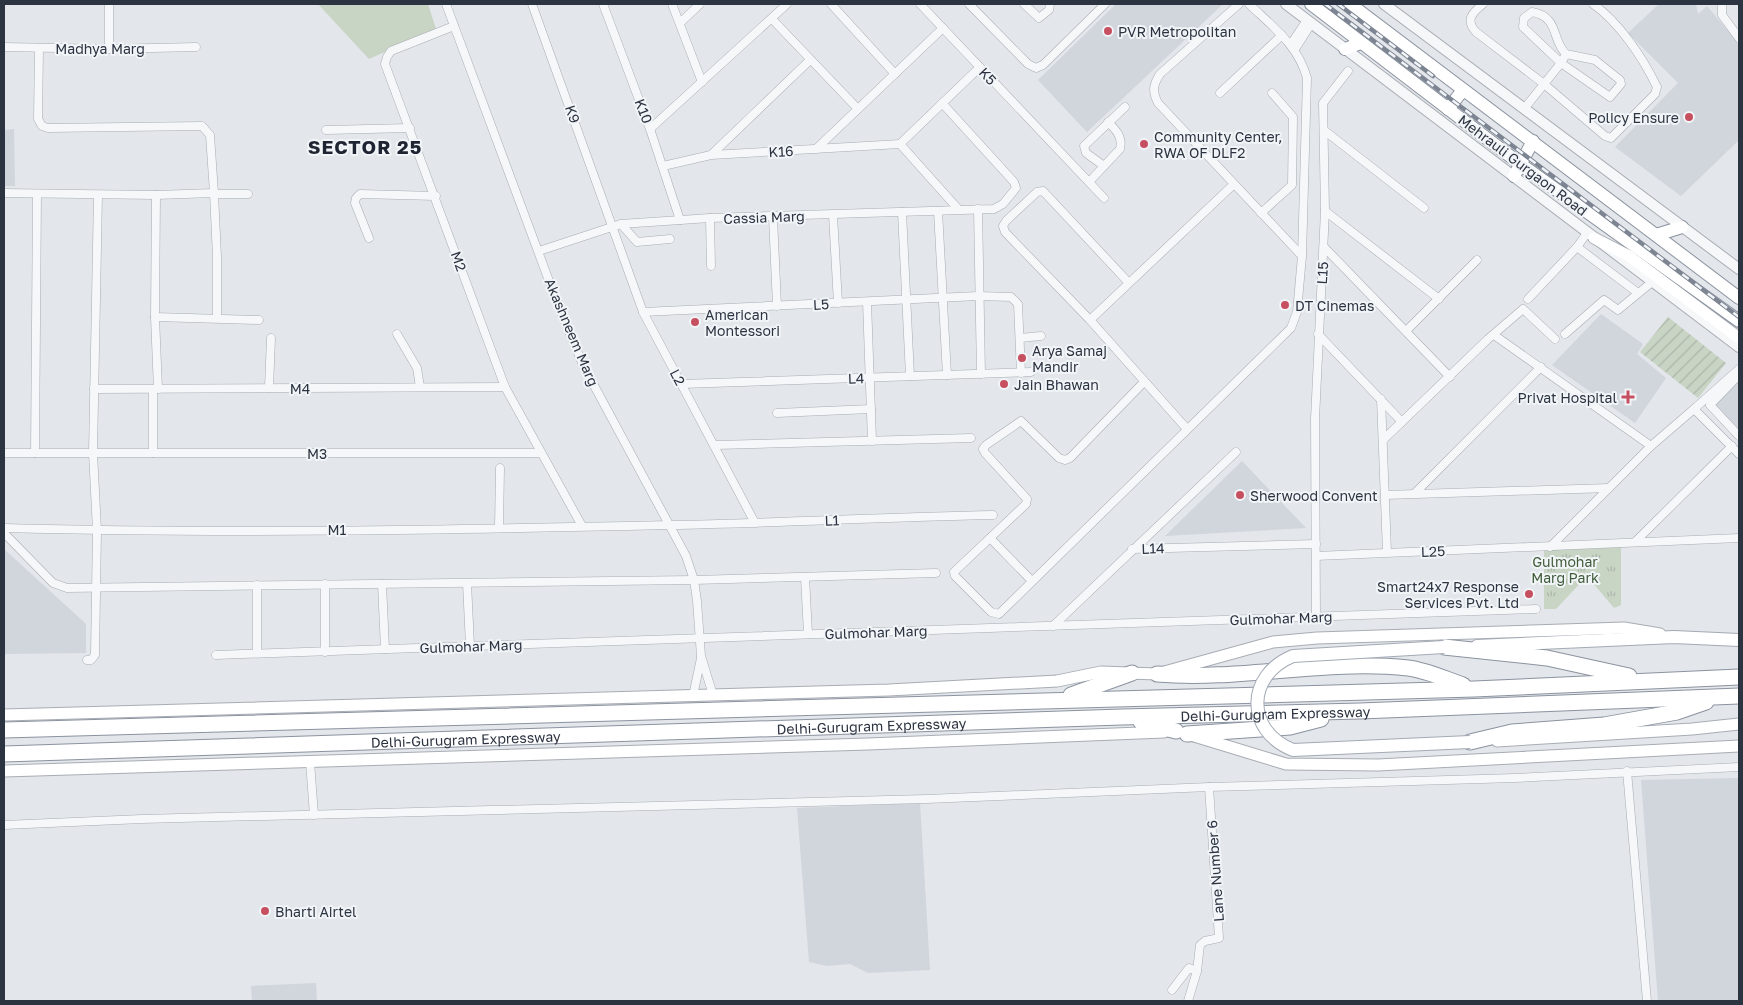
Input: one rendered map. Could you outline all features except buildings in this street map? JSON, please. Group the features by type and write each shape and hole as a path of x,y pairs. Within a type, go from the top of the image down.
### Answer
{"highway":[{"path":"1444,647 1524,655 1593,667 1645,681"},
{"path":"1157,674 1211,675 1362,665 1411,668 1474,688"},
{"path":"1058,700 1132,673"},
{"name":"Delhi-Gurugram Expressway","path":"4,730 1474,688 1739,677"},
{"name":"Delhi-Gurugram Expressway","path":"4,754 1122,717 1346,712 1739,696"},
{"path":"1470,742 1512,732 1624,722 1677,712 1716,697"},
{"path":"1122,717 1181,732 1290,727 1346,712"}],"main road":[{"name":"Mehrauli Gurgaon Road","path":"1311,4 1519,164 1739,321"},
{"name":"Mehrauli Gurgaon Road","path":"1350,4 1738,296"},
{"path":"1345,49 1361,43"},
{"path":"1448,109 1463,90"},
{"path":"1514,176 1533,141"},
{"path":"1656,235 1682,227"},
{"path":"1590,236 1629,256 1739,338"},
{"path":"4,715 889,690 1057,681 1102,672 1157,674 1273,642 1317,638 1624,628 1674,637"},
{"path":"1739,640 1674,637 1294,656 1279,662 1268,673 1260,687 1257,705 1264,728 1279,744 1293,750 1683,730 1739,724"},
{"path":"4,771 868,744 1181,732 1286,764 1378,765 1739,746"}],"street":[{"path":"109,4 109,49"},
{"name":"Akashneem Marg","path":"446,4 558,305 583,365 671,525 686,556 694,580 701,656 713,695"},
{"name":"K9","path":"532,4 611,226"},
{"name":"K10","path":"603,4 650,129 680,220"},
{"path":"672,4 702,82"},
{"path":"680,23 700,4"},
{"path":"650,129 788,4"},
{"path":"831,4 895,74"},
{"name":"K5","path":"920,4 1104,198"},
{"path":"969,4 1028,64 1036,68 1043,65 1105,4"},
{"path":"1024,4 1036,17 1040,18 1049,10 1050,4"},
{"path":"1239,4 1160,74 1154,83 1153,94 1158,103 1302,256"},
{"path":"1144,382 1070,458 1065,460 1059,458 1021,421 983,449 1027,499 1026,504 956,568 954,572 961,582 996,614 1291,328 1298,312 1302,256 1308,78 1303,63 1293,47 1249,4"},
{"path":"1286,4 1739,347"},
{"path":"1384,4 1739,269"},
{"path":"1483,4 1469,19 1471,26 1605,136 1611,138 1655,94 1657,87 1647,66 1615,23 1593,4"},
{"path":"1722,4 1722,15 1739,38"},
{"path":"1532,12 1538,13 1552,24 1556,30 1557,42 1566,54 1595,60 1620,80 1621,84 1610,97 1561,63 1523,27 1524,18 1532,12"},
{"path":"772,19 810,61 858,109"},
{"path":"1293,47 1309,22"},
{"name":"M2","path":"454,26 392,51 386,57 385,64 436,196 505,387 582,526"},
{"path":"816,149 943,28"},
{"path":"1220,93 1282,35"},
{"name":"Madhya Marg","path":"4,47 109,49 196,46"},
{"path":"39,48 38,119 42,126 48,128 202,126 210,135 214,193 216,318"},
{"path":"1524,109 1566,54"},
{"path":"711,155 810,61"},
{"path":"960,210 900,144 980,67"},
{"name":"L15","path":"1316,544 1315,419 1325,211 1323,103 1348,71"},
{"path":"1261,212 1287,191 1293,179 1293,117 1272,93"},
{"name":"Cassia Marg","path":"539,251 621,224 710,218 994,209 1013,194 1016,188 1014,182 942,103"},
{"path":"1104,166 1086,153 1084,146 1125,107"},
{"path":"1089,182 1116,155 1122,143 1108,122"},
{"path":"326,130 410,128"},
{"path":"1325,131 1424,208"},
{"name":"K16","path":"662,166 711,155 900,144"},
{"path":"1090,320 1234,184"},
{"path":"1129,283 1043,190 1038,192 1003,226 1005,232 1090,320 1186,429"},
{"path":"4,193 37,195 248,194"},
{"path":"369,238 355,203 356,198 360,194 436,196"},
{"path":"35,453 37,195"},
{"path":"86,660 91,660 95,655 96,530 93,453 98,195"},
{"path":"153,453 156,389 156,195"},
{"path":"978,210 978,296 981,374"},
{"path":"938,211 947,375"},
{"path":"1325,211 1439,299"},
{"path":"902,212 910,376"},
{"path":"833,214 838,303"},
{"path":"773,217 777,306"},
{"path":"710,218 712,266"},
{"path":"621,224 637,242 670,239"},
{"name":"L2","path":"611,226 643,312 756,522"},
{"path":"1528,299 1577,247 1590,236"},
{"path":"1324,247 1450,377"},
{"path":"1577,247 1638,293"},
{"path":"1406,331 1476,260"},
{"path":"1565,334 1604,300 1618,310 1652,282"},
{"name":"L5","path":"643,312 978,296 1011,297 1018,304 1021,373"},
{"path":"867,302 872,441"},
{"path":"1383,440 1523,309 1554,339"},
{"path":"155,318 260,320"},
{"path":"397,334 416,368 420,387"},
{"path":"1318,334 1402,422"},
{"path":"1494,335 1651,446"},
{"path":"1020,338 1042,336"},
{"path":"269,388 271,338"},
{"path":"1415,493 1541,367"},
{"path":"1550,547 1651,446 1739,369"},
{"name":"L4","path":"682,384 1031,372"},
{"path":"1739,375 1710,405 1739,436"},
{"name":"M4","path":"94,389 505,387"},
{"path":"1381,400 1388,552"},
{"path":"777,413 871,409"},
{"path":"1694,409 1739,454"},
{"path":"716,445 972,438"},
{"path":"1636,541 1732,446"},
{"name":"L14","path":"1132,549 1236,452"},
{"name":"M3","path":"4,453 540,453"},
{"path":"500,468 500,527"},
{"path":"1385,495 1609,488"},
{"name":"L1","path":"671,525 993,515"},
{"name":"M1","path":"4,528 96,530 671,525"},
{"path":"4,533 53,583 60,587 694,580 936,573"},
{"path":"990,538 1032,580"},
{"name":"L25","path":"1316,556 1739,538"},
{"path":"1316,544 1316,617"},
{"name":"L14","path":"1132,549 1316,544"},
{"path":"1052,626 1132,549"},
{"path":"805,576 808,634"},
{"path":"467,583 470,646"},
{"path":"325,584 325,652"},
{"path":"382,584 385,649"},
{"path":"257,653 258,585"},
{"name":"Gulmohar Marg","path":"216,655 1536,609"},
{"name":"Akashneem Marg","path":"694,696 701,656"},
{"path":"310,762 314,815"},
{"path":"4,826 142,819 927,799 1209,787 1515,778 1739,767"},
{"path":"1628,771 1647,1001"},
{"name":"Lane Number 6","path":"1188,1001 1197,971 1200,945 1205,941 1219,938 1209,787"},
{"path":"1172,990 1189,968 1197,971"}],"shaded area":[{"path":"1116,4 1223,4 1087,132 1038,80"},
{"path":"1659,4 1696,4 1698,14 1707,6 1739,44 1739,140 1681,196 1615,147 1678,83 1628,33"},
{"path":"14,129 15,186 4,186 4,130"},
{"path":"1601,314 1643,344 1637,354 1666,378 1635,423 1552,365"},
{"path":"1739,373 1739,439 1707,403"},
{"name":"Sherwood Convent","path":"1242,461 1306,528 1165,536"},
{"path":"4,549 86,624 86,653 4,654"},
{"path":"1739,778 1739,1001 1658,1001 1641,780"},
{"path":"920,803 930,970 868,973 850,964 827,966 809,962 797,808"},
{"path":"316,983 317,1001 252,1001 251,986"}],"green space":[{"path":"318,4 428,4 436,29 369,59"},
{"path":"1668,317 1726,363 1698,398 1640,352"},
{"name":"Gulmohar Marg Park","path":"1621,544 1621,605 1614,608 1587,576 1556,609 1544,609 1544,549"}],"railway":[{"path":"1325,4 1739,317"},
{"path":"1338,4 1433,76"}],"place":[{"name":"PVR Metropolitan","path":"1108,31"},
{"name":"Policy Ensure","path":"1689,117"},
{"name":"Community Center, RWA OF DLF2","path":"1144,144"},
{"name":"DT Cinemas","path":"1285,305"},
{"name":"American Montessori","path":"695,322"},
{"name":"Arya Samaj Mandir","path":"1022,358"},
{"name":"Jain Bhawan","path":"1004,384"},
{"name":"Privat Hospital","path":"1628,397"},
{"name":"Sherwood Convent","path":"1240,495"},
{"name":"Smart24x7 Response Services Pvt. Ltd","path":"1529,594"},
{"name":"Bharti Airtel","path":"265,911"}],"district":[{"name":"SECTOR 25","path":"365,146"}]}
